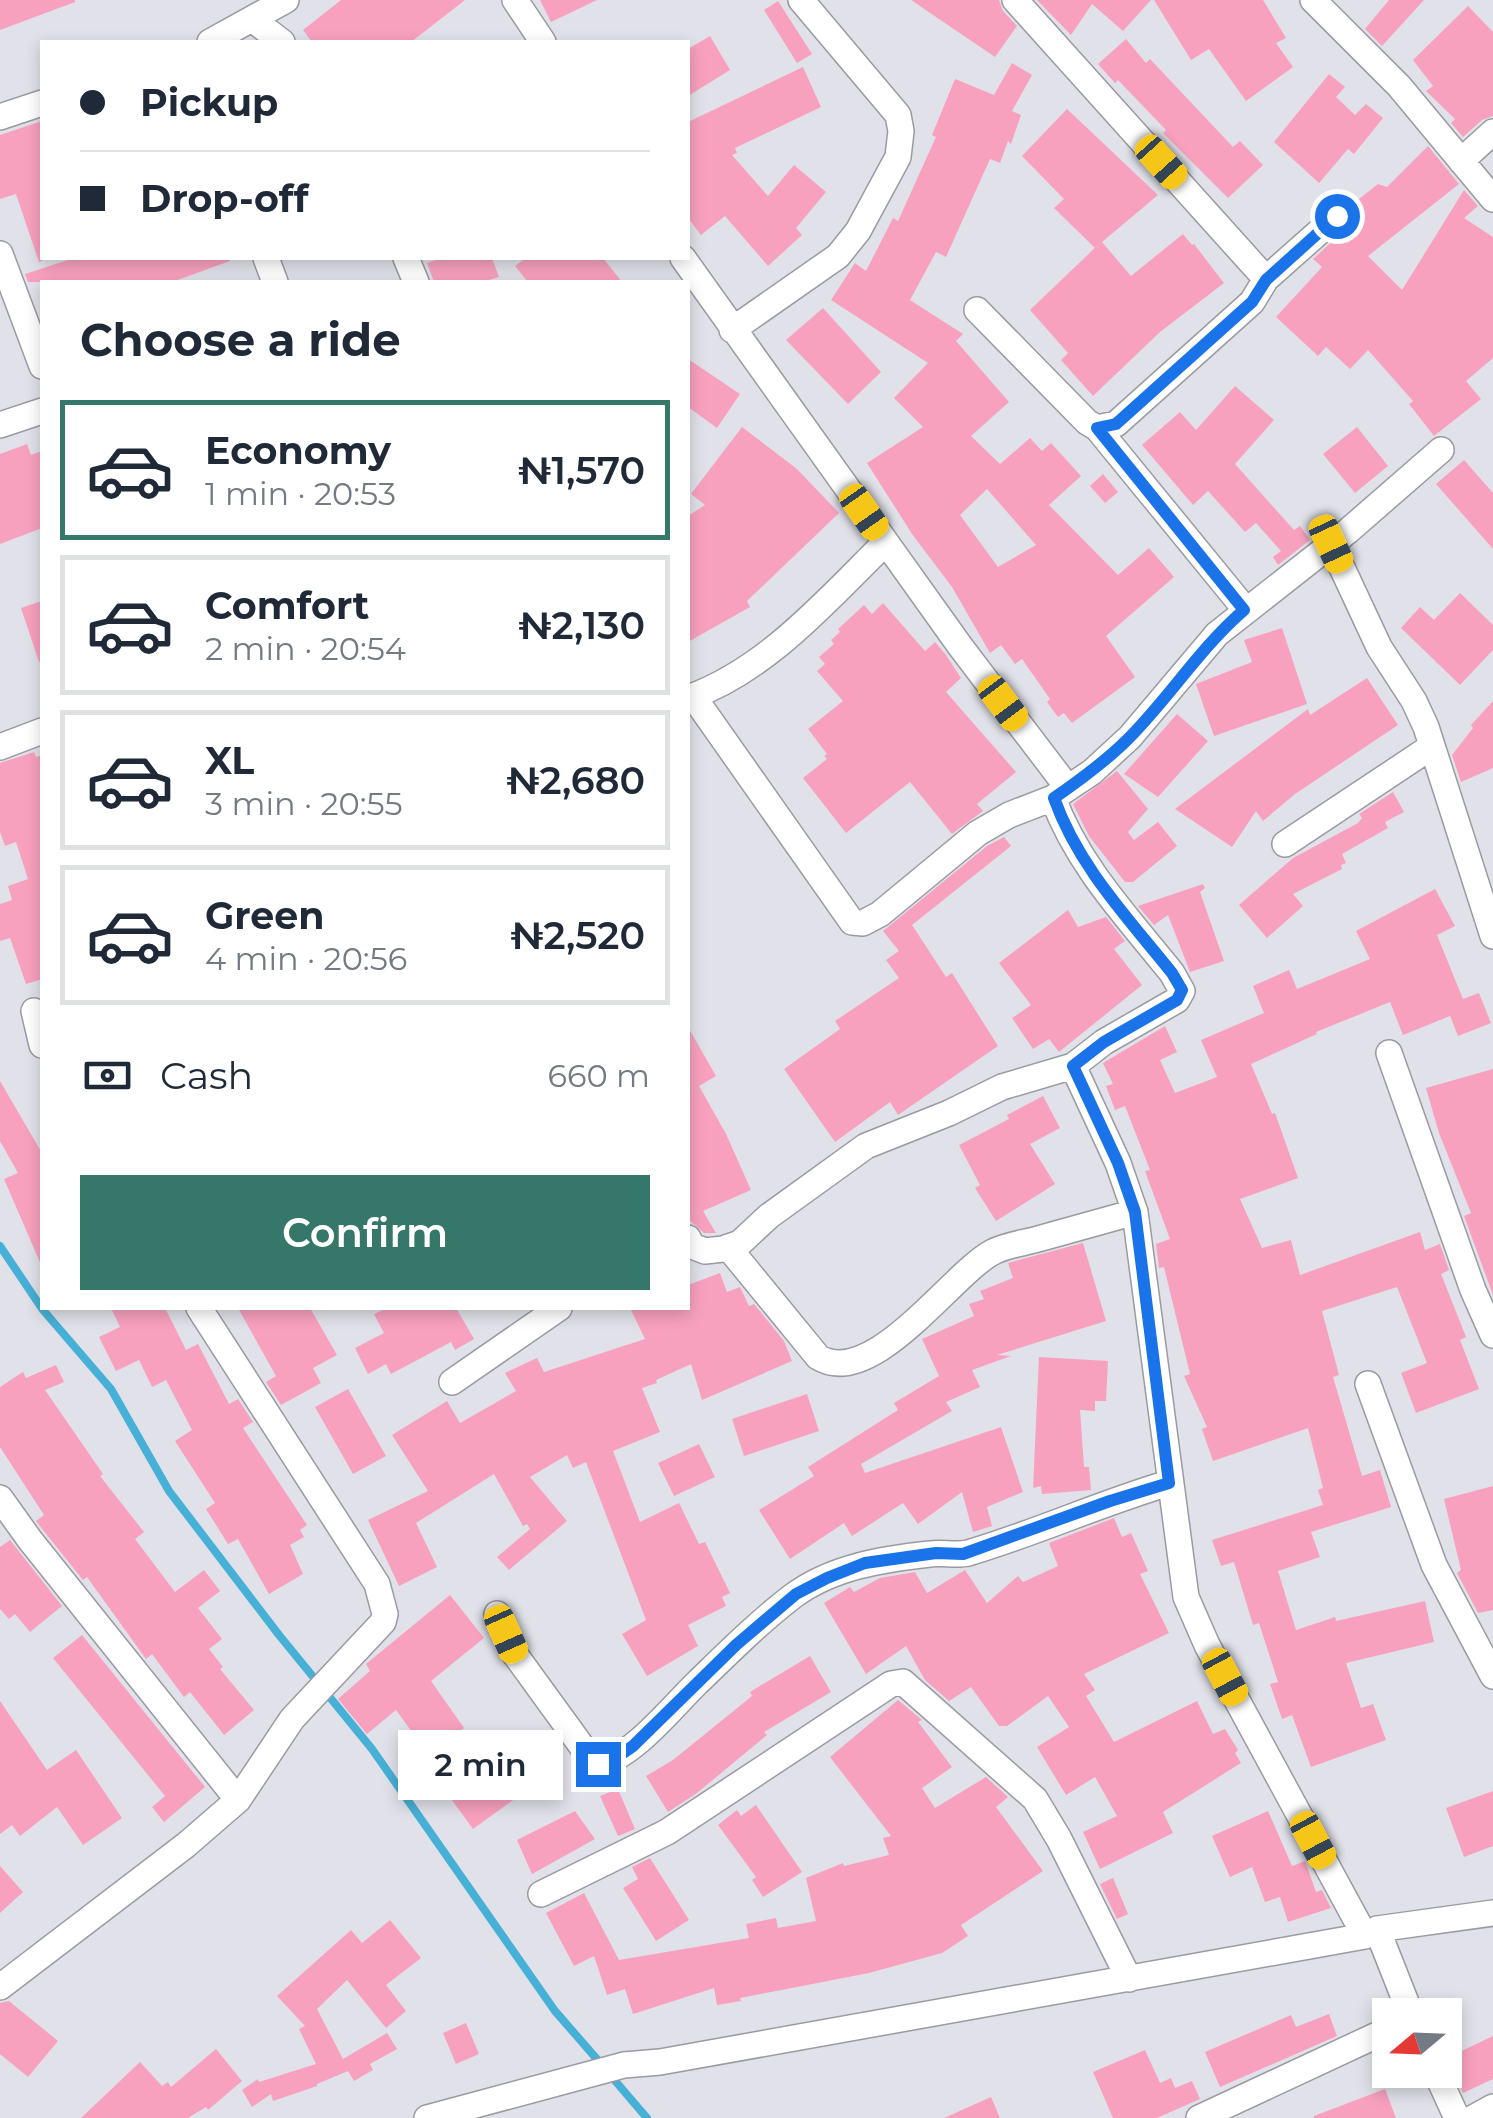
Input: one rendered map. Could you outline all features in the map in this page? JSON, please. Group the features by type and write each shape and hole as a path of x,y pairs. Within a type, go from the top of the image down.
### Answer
{"street":[{"path":"214,40 286,0"},
{"path":"515,0 542,40"},
{"path":"732,330 838,256 858,231 898,156 898,115 800,0"},
{"path":"1016,0 1266,280"},
{"path":"1313,0 1399,86 1493,199"},
{"path":"252,18 280,40"},
{"path":"0,117 40,104"},
{"path":"1461,161 1493,132"},
{"path":"1097,428 1116,424 1252,302 1266,280 1337,216"},
{"path":"0,254 40,361"},
{"path":"683,260 1061,793 1065,830 1090,870 1182,990 1177,1000 1104,1042 1073,1066 1002,1087 948,1114 866,1146 769,1216 740,1242 705,1250 690,1242"},
{"path":"977,310 1086,422 1097,428 1244,610"},
{"path":"0,425 40,412"},
{"path":"885,543 800,628 764,656 690,697 852,922 863,923 880,914 978,833 1061,793 1092,772 1130,737 1217,634 1441,450"},
{"path":"1331,544 1379,647 1414,701 1493,936"},
{"path":"0,747 40,732"},
{"path":"1285,844 1431,747"},
{"path":"34,1011 40,1036"},
{"path":"1389,1053 1473,1290 1493,1335"},
{"path":"1073,1066 1118,1163 1135,1212 1186,1597 1207,1644 1371,1932 1403,1998"},
{"path":"728,1247 818,1356 838,1364 874,1352 919,1319 992,1252 1135,1212"},
{"path":"5,1974 186,1845 238,1800 292,1719 383,1622 385,1614 377,1584 200,1310"},
{"path":"452,1382 556,1310"},
{"path":"1368,1384 1434,1565 1493,1676"},
{"path":"497,1614 514,1654 592,1759 598,1764 610,1762 633,1746 736,1645 796,1594 827,1578 865,1563 936,1553 963,1554 1169,1483"},
{"path":"0,1498 238,1800"},
{"path":"541,1894 667,1832 875,1694 903,1682 1035,1799 1059,1838 1130,1979"},
{"path":"427,2118 624,2065 660,2062 1493,1913"},
{"path":"1199,2118 1372,2037"},
{"path":"1444,2088 1458,2118"},
{"path":"1473,2118 1493,2107"}],"building":[{"path":"0,0 75,0 75,2 0,30"},
{"path":"341,0 465,0 414,40 310,40 303,30"},
{"path":"540,0 597,0 551,22"},
{"path":"911,0 999,0 1017,26 995,57"},
{"path":"1037,0 1151,0 1123,31 1092,4 1071,35"},
{"path":"1154,0 1263,0 1286,38 1276,43 1293,67 1246,101 1209,49 1191,60"},
{"path":"1389,0 1424,0 1382,46 1365,29"},
{"path":"778,1 812,54 797,63 764,10"},
{"path":"1468,6 1493,32 1493,116 1482,120 1463,137 1451,123 1455,119 1426,91 1433,86 1413,60"},
{"path":"710,36 730,70 690,95 690,48"},
{"path":"1126,39 1233,147 1240,141 1263,165 1228,198 1163,133 1166,130 1118,80 1115,83 1098,64"},
{"path":"1012,63 1032,75 1012,111 1021,115 1011,144 1008,141 1000,163 990,159 946,257 936,252 910,300 963,334 956,341 1009,402 971,436 1000,464 1030,438 1042,451 1051,443 1081,476 1049,505 1118,575 1149,548 1174,577 1106,636 1135,677 1072,723 1064,713 1058,717 1022,659 1015,664 1001,645 990,653 952,587 912,534 867,463 923,427 894,398 928,363 831,300 855,263 866,271 893,218 898,221 936,137 932,135 955,79 994,95","holes":["987,489 1036,545 998,567 960,515"]},
{"path":"803,67 821,107 735,148 737,153 732,155 768,196 794,165 826,192 796,228 802,235 768,266 725,216 701,235 690,221 690,121"},
{"path":"1329,74 1345,87 1336,97 1355,115 1366,104 1383,118 1354,154 1348,149 1319,183 1274,142"},
{"path":"1067,109 1158,195 1102,242 1131,276 1183,234 1224,283 1160,332 1093,396 1061,360 1068,353 1030,310 1095,248 1054,208 1064,199 1022,156"},
{"path":"40,122 39,262 16,194 0,199 0,135"},
{"path":"1428,146 1459,184 1368,256 1402,290 1464,190 1478,206 1464,218 1493,237 1493,358 1466,381 1481,399 1434,436 1409,404 1413,401 1368,350 1350,369 1326,347 1318,356 1276,317 1322,267 1313,259 1360,211 1354,203 1378,184 1387,187"},
{"path":"68,260 230,261 178,280 28,282 25,274"},
{"path":"493,260 499,277 433,280 427,263"},
{"path":"523,260 605,260 620,280 526,280 515,266"},
{"path":"823,308 881,372 848,404 786,340"},
{"path":"690,360 740,394 717,428 690,408"},
{"path":"1235,386 1274,420 1235,464 1294,530 1300,526 1310,540 1278,565 1273,557 1281,551 1256,523 1245,532 1208,491 1193,505 1142,445 1180,412 1196,430"},
{"path":"742,427 797,469 839,513 747,601 750,607 690,641 690,515 705,505 691,494"},
{"path":"1357,427 1388,466 1355,493 1323,454"},
{"path":"27,444 31,455 40,452 40,529 0,544 0,454"},
{"path":"1464,460 1493,493 1493,549 1436,484"},
{"path":"1103,474 1118,492 1105,503 1090,486"},
{"path":"1460,593 1493,625 1493,650 1460,685 1401,628 1420,607 1434,620"},
{"path":"40,602 40,662 39,662 21,608"},
{"path":"883,603 925,651 935,642 946,655 961,678 946,692 1016,772 977,804 983,811 952,834 910,782 846,833 803,778 827,759 808,729 843,701 817,671 825,664 819,657 834,644 831,640 840,632 838,629 864,605 872,614"},
{"path":"1282,628 1307,704 1214,736 1196,684 1252,662 1244,640"},
{"path":"1367,678 1398,725 1295,794 1263,821 1256,811 1232,847 1175,809 1308,709 1310,715"},
{"path":"1493,701 1493,768 1461,782 1452,755 1473,728 1471,725"},
{"path":"1177,714 1208,741 1158,797 1124,774"},
{"path":"34,752 36,757 40,756 40,980 26,984 10,938 0,941 0,904 12,900 8,886 28,879 16,842 5,846 0,832 0,763"},
{"path":"1117,771 1148,809 1128,832 1134,840 1158,822 1177,846 1133,882 1125,882 1089,836 1073,804"},
{"path":"1393,792 1404,812 1385,822 1388,828 1342,854 1346,863 1341,865 1342,869 1293,894 1303,906 1267,938 1239,905 1293,858 1358,823 1362,818 1359,814"},
{"path":"1004,837 1011,846 912,925 946,977 952,973 998,1046 898,1115 890,1102 835,1142 784,1069 840,1029 835,1021 899,978 886,960 899,951 883,931 987,846"},
{"path":"1203,884 1205,888 1200,892 1224,961 1190,972 1168,915 1154,925 1138,906"},
{"path":"1435,889 1455,926 1437,935 1463,999 1479,993 1491,1023 1458,1036 1450,1016 1403,1035 1390,1002 1251,1064 1272,1114 1275,1113 1298,1178 1240,1199 1262,1248 1291,1240 1300,1275 1420,1232 1425,1250 1440,1244 1449,1270 1441,1274 1466,1337 1460,1340 1479,1389 1416,1413 1401,1373 1427,1363 1397,1287 1322,1311 1339,1375 1333,1377 1362,1476 1380,1470 1391,1507 1311,1532 1320,1557 1278,1571 1296,1630 1335,1617 1336,1621 1425,1601 1434,1642 1346,1663 1361,1708 1373,1704 1386,1740 1311,1767 1292,1715 1282,1719 1270,1684 1278,1682 1259,1623 1253,1625 1234,1562 1221,1566 1212,1540 1323,1505 1318,1490 1323,1488 1308,1428 1213,1461 1202,1429 1207,1427 1184,1376 1190,1374 1164,1267 1159,1268 1156,1244 1170,1239 1145,1171 1150,1170 1125,1106 1115,1110 1106,1086 1113,1084 1103,1063 1165,1026 1177,1052 1160,1060 1175,1093 1217,1077 1201,1040 1264,1013 1253,986 1289,970 1297,989 1370,959 1356,931"},
{"path":"1068,910 1078,927 1106,917 1125,941 1114,949 1142,985 1059,1052 1049,1039 1033,1049 1012,1018 1031,1005 999,963"},
{"path":"690,1030 716,1076 699,1086 751,1190 703,1211 716,1233 704,1233 690,1221"},
{"path":"1493,1069 1493,1295 1464,1216 1471,1213 1439,1133 1426,1088"},
{"path":"0,1081 40,1150 40,1262 4,1179 18,1173 0,1141"},
{"path":"1043,1096 1060,1128 1030,1144 1055,1184 996,1221 975,1188 980,1185 959,1145"},
{"path":"1083,1243 1106,1321 997,1355 1011,1356 972,1370 980,1387 946,1402 952,1411 861,1464 865,1473 1001,1427 1023,1492 987,1507 992,1526 973,1532 962,1492 918,1524 903,1503 852,1536 844,1523 790,1559 759,1510 814,1476 808,1467 898,1410 894,1403 939,1376 922,1339 974,1316 969,1304 984,1299 980,1291 1013,1278 1008,1263"},
{"path":"720,1273 727,1292 740,1287 749,1306 754,1304 784,1341 792,1361 702,1400 691,1364 656,1380 657,1383 642,1388 660,1432 613,1451 640,1522 679,1503 699,1544 705,1542 730,1593 722,1597 726,1606 688,1625 698,1646 647,1676 622,1634 646,1620 586,1462 573,1468 567,1455 530,1477 567,1521 509,1570 497,1557 530,1529 527,1524 523,1526 494,1474 416,1523 437,1567 399,1586 368,1520 428,1491 392,1435 447,1401 460,1423 516,1391 505,1373 537,1358 544,1372 645,1339 631,1310 690,1310 690,1284"},
{"path":"112,1310 166,1310 186,1350 198,1344 229,1404 238,1399 253,1422 243,1428 307,1525 300,1530 304,1537 290,1545 303,1574 269,1594 238,1539 228,1544 206,1509 215,1503 175,1441 192,1430 166,1380 152,1387 139,1360 116,1371 99,1337 120,1327"},
{"path":"239,1310 311,1310 337,1355 313,1368 321,1383 281,1405 266,1382 276,1376"},
{"path":"383,1310 457,1310 474,1339 455,1350 451,1342 391,1374 386,1364 368,1374 355,1348 384,1333 374,1314"},
{"path":"1039,1357 1108,1361 1106,1401 1095,1401 1095,1411 1080,1410 1084,1467 1089,1467 1091,1490 1042,1494 1041,1486 1033,1488"},
{"path":"56,1365 64,1382 45,1390 103,1474 100,1476 144,1532 135,1539 175,1592 204,1570 220,1591 198,1608 222,1639 209,1649 223,1667 220,1669 254,1710 224,1735 190,1692 184,1697 152,1654 146,1659 87,1577 83,1580 36,1521 44,1515 0,1447 0,1387 23,1372 26,1378"},
{"path":"348,1389 386,1456 353,1474 315,1407"},
{"path":"807,1394 819,1431 744,1456 732,1419"},
{"path":"699,1444 715,1477 674,1496 658,1463"},
{"path":"1493,1486 1493,1610 1478,1613 1457,1573 1461,1570 1444,1499"},
{"path":"1114,1518 1122,1537 1131,1533 1148,1571 1140,1574 1169,1633 1084,1674 1095,1690 1086,1696 1114,1742 1197,1701 1213,1734 1225,1729 1241,1763 1163,1812 1173,1833 1100,1869 1083,1832 1117,1816 1095,1777 1066,1795 1037,1747 1069,1727 1048,1696 1007,1726 999,1726 971,1687 949,1701 925,1680 906,1646 866,1674 824,1603 850,1587 854,1592 880,1578 915,1572 927,1593 965,1570 987,1603 1018,1576 1023,1582 1058,1566 1049,1543"},
{"path":"10,1540 62,1606 30,1632 15,1614 9,1619 0,1609 0,1547"},
{"path":"450,1595 484,1638 431,1681 464,1728 428,1754 396,1710 367,1734 338,1699 370,1671 366,1664"},
{"path":"82,1635 205,1787 164,1822 152,1807 165,1796 53,1658"},
{"path":"810,1656 831,1692 764,1732 767,1735 668,1812 646,1776 673,1760 752,1696 750,1692"},
{"path":"898,1700 922,1720 918,1722 952,1767 922,1788 935,1808 986,1777 1008,1797 996,1807 1043,1871 961,1925 968,1936 942,1953 869,1973 717,2005 714,1988 633,2014 625,1989 607,1995 594,1956 574,1966 546,1913 584,1893 619,1960 749,1938 746,1924 776,1918 778,1928 816,1921 806,1878 843,1863 844,1866 889,1855 883,1838 891,1836 830,1757"},
{"path":"0,1701 47,1770 76,1750 122,1818 83,1845 57,1807 20,1836 12,1825 0,1834"},
{"path":"525,1741 549,1774 473,1829 449,1796"},
{"path":"618,1789 635,1829 618,1836 600,1796"},
{"path":"1493,1791 1493,1846 1464,1857 1446,1808"},
{"path":"756,1805 802,1872 763,1897 752,1880 756,1877 718,1825 737,1810 741,1816"},
{"path":"575,1811 595,1839 532,1874 517,1840"},
{"path":"1268,1811 1292,1866 1305,1861 1316,1892 1322,1890 1331,1908 1288,1922 1280,1897 1265,1902 1252,1867 1230,1877 1212,1836"},
{"path":"650,1858 689,1920 656,1941 623,1888 638,1879 632,1867"},
{"path":"0,1866 23,1892 0,1913"},
{"path":"1113,1878 1128,1914 1117,1919 1100,1884"},
{"path":"390,1920 421,1958 386,1985 406,2011 386,2028 347,1980 317,2009 343,2059 387,2033 397,2049 370,2064 373,2070 354,2081 348,2071 273,2101 271,2094 252,2107 242,2090 258,2079 259,2082 316,2064 299,2029 305,2026 277,1996 351,1930 362,1943"},
{"path":"9,2001 58,2041 28,2077 0,2054 0,2003"},
{"path":"1329,2014 1337,2036 1220,2087 1205,2052 1291,2015 1296,2027"},
{"path":"466,2023 479,2054 456,2064 443,2033"},
{"path":"1493,2036 1493,2079 1463,2093 1461,2088 1462,2051"},
{"path":"216,2049 242,2081 208,2110 206,2107 188,2118 81,2118 140,2062 162,2086 168,2082 171,2087"},
{"path":"1145,2050 1160,2083 1171,2078 1175,2088 1192,2081 1200,2099 1157,2118 1113,2118 1093,2072"},
{"path":"1385,2089 1396,2118 1314,2118 1314,2116"},
{"path":"991,2097 1000,2118 944,2118"}],"waterway":[{"path":"0,1246 40,1306"},
{"path":"43,1310 111,1389 169,1491 372,1749 555,2011 602,2065"},
{"path":"611,2076 647,2118"}],"route":[{"path":"598,1764 610,1762 633,1746 736,1645 796,1594 827,1578 865,1563 936,1553 963,1554 1169,1483 1135,1212 1118,1163 1073,1066 1104,1042 1177,1000 1182,990 1090,870 1065,830 1054,798 1092,772 1130,737 1217,634 1244,610 1097,428 1116,424 1252,302 1266,280 1337,216"}]}
